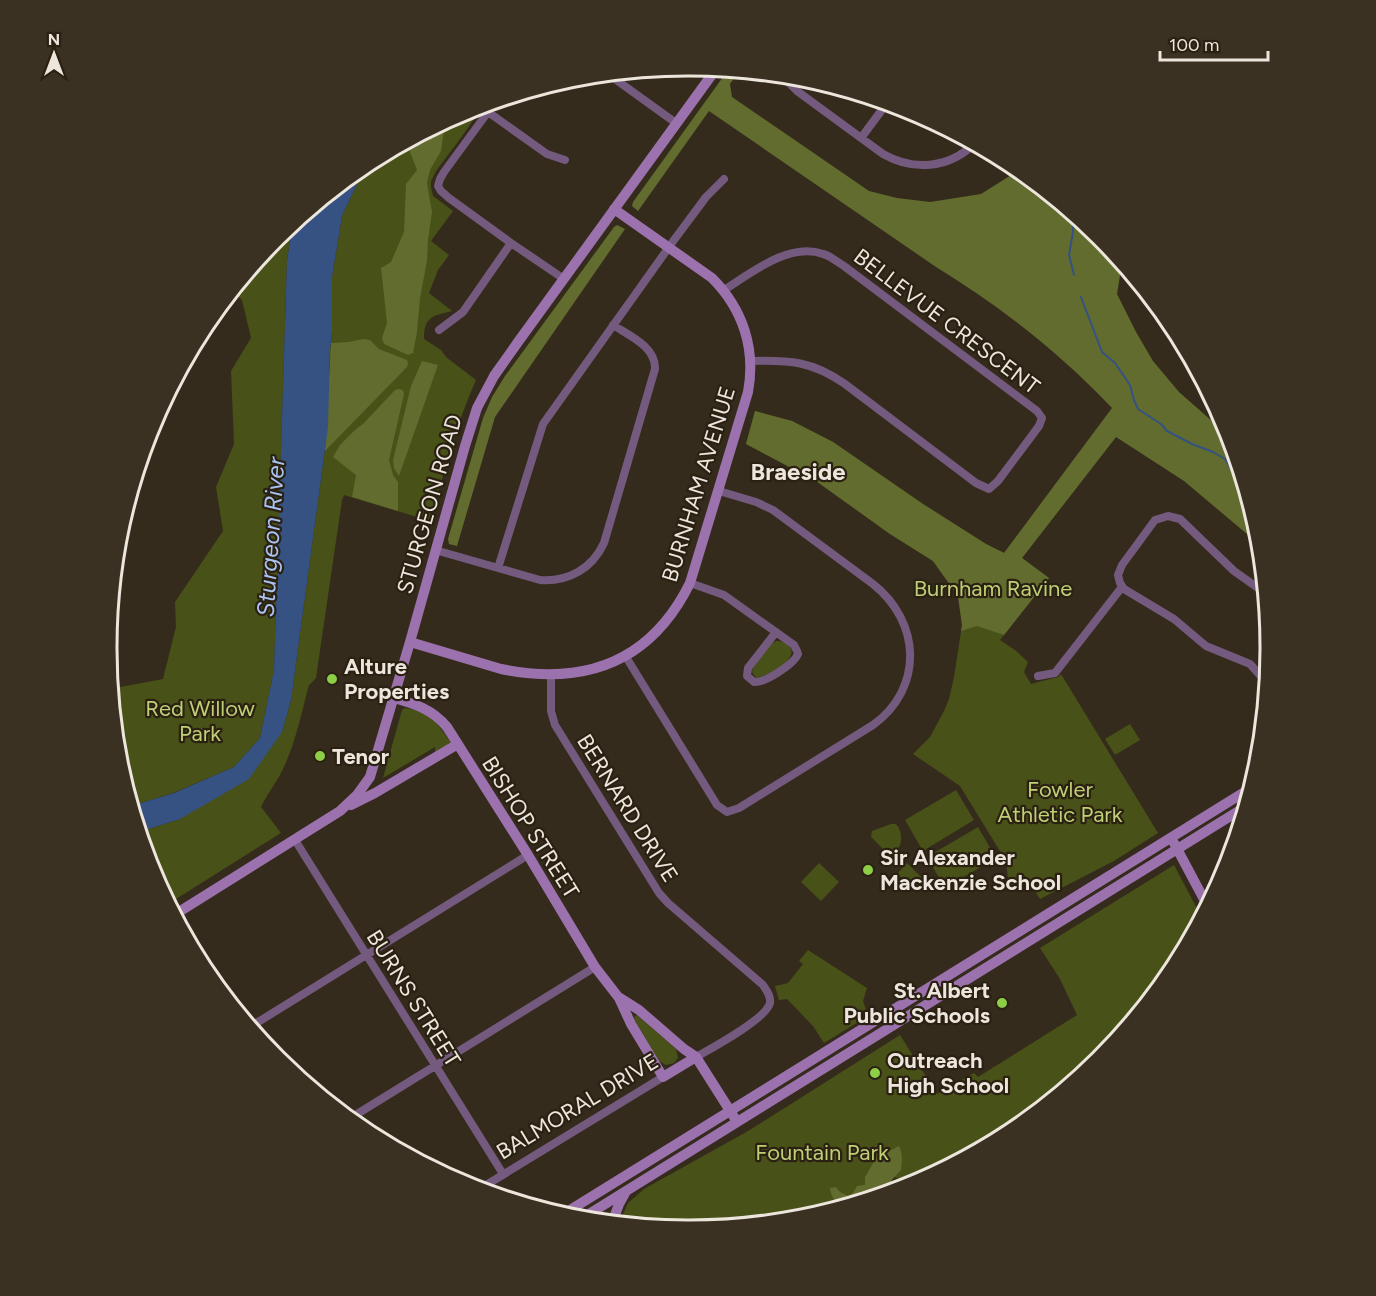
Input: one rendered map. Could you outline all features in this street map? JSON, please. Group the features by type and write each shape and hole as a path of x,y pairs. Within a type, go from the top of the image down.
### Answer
{"main road":[{"name":"STURGEON ROAD","path":"180,911 340,811 357,795 370,777 477,408 494,375 710,77"},
{"name":"BURNHAM AVENUE","path":"410,642 501,669 530,674 551,675 590,670 626,657 654,634 681,601 690,583 748,392 751,360 748,341 743,322 734,306 724,290 712,278 614,209"},
{"name":"BISHOP STREET","path":"394,698 434,713 447,727 595,967 619,998 631,1024 663,1077"},
{"path":"340,811 458,744"},
{"path":"573,1208 1240,795"},
{"path":"593,1212 1235,813"},
{"path":"1170,838 1203,896"},
{"name":"BISHOP STREET","path":"619,998 639,1010 696,1057 737,1122"},
{"name":"BALMORAL DRIVE","path":"663,1077 696,1057"},
{"path":"615,1215 627,1190"}],"street":[{"path":"617,81 676,123"},
{"path":"791,86 890,158 914,165 931,165 947,161 967,149"},
{"path":"861,138 881,111"},
{"path":"487,113 444,172 438,186 449,198 564,279"},
{"path":"489,113 547,154 565,160"},
{"path":"498,568 543,424 669,247 706,197 724,179"},
{"path":"439,330 463,312 511,243"},
{"name":"BELLEVUE CRESCENT","path":"724,290 760,268 789,254 807,251 826,255 844,266 1037,411 1042,418 1039,426 998,480 988,489 976,483 829,374 811,365 791,361 751,360"},
{"path":"435,550 540,580 562,579 576,574 597,555 604,543 656,365 647,348 613,326"},
{"path":"626,657 717,805 727,812 740,808 873,725 892,708 901,695 908,679 909,641 899,613 888,597 773,510 756,502 719,491"},
{"path":"1256,587 1234,571 1183,521 1172,516 1163,516 1155,520 1122,565 1118,575 1122,587 1174,619 1206,646 1250,664 1259,674"},
{"path":"690,583 724,595 776,632 794,645 797,657 792,663 762,681 754,682 747,676 747,670 776,632"},
{"path":"1038,675 1055,673 1122,587"},
{"name":"BERNARD DRIVE","path":"551,675 551,711 555,725 659,893 763,985 769,993 768,1007 753,1023 696,1057"},
{"name":"BURNS STREET","path":"295,840 503,1174"},
{"path":"256,1023 528,855"},
{"path":"357,1114 595,967"},
{"name":"BALMORAL DRIVE","path":"489,1183 663,1077"}],"green space":[{"name":"Burnham Ravine","path":"722,78 734,79 730,84 732,97 869,191 897,198 930,202 981,194 1010,176 1065,218 1120,274 1117,294 1153,361 1179,392 1213,422 1229,464 1249,535 1184,481 1116,437 1022,558 1049,578 1004,635 977,626 961,631 958,596 933,561 890,534 816,481 746,444 755,411 792,421 833,442 923,504 1004,553 1112,408 1051,350 983,298 709,111 638,211 632,206"},
{"path":"475,118 431,181 433,196 453,211 431,241 449,255 438,270 429,293 452,311 440,314 428,321 424,339 441,350 446,357 476,380 444,471 429,526 417,517 344,495 316,678 309,685 290,753 261,807 281,833 175,900 146,830 180,819 282,732 291,700 328,427 332,277 342,216 358,182 402,153 435,135"},
{"path":"444,131 441,151 430,170 427,183 432,212 427,261 413,353 408,355 384,344 382,338 387,323 381,268 391,262 404,232 406,184 417,170 410,152 411,148"},
{"path":"617,225 625,229 495,417 457,546 449,544 448,539 483,418 492,397 505,376"},
{"name":"Red Willow Park","path":"291,238 287,260 274,670 260,738 234,767 173,793 138,804 127,759 118,687 163,679 176,627 175,602 223,531 216,487 234,444 231,371 251,338 242,300 238,296 258,271"},
{"path":"370,340 379,349 407,360 407,367 325,451 331,343"},
{"path":"422,361 438,365 399,476 394,468 393,460 411,386"},
{"path":"395,390 403,390 404,394 389,460 393,475 398,482 398,511 352,497 356,475 333,457 340,445"},
{"path":"755,411 792,421 833,442 923,504 1004,553 1104,419 1116,437 1022,558 1049,578 1000,640 1028,662 1024,672 1031,684 1058,677 1061,674 1158,833 1114,861 1040,899 1025,875 1011,886 1006,861 960,786 913,754 930,737 949,699 962,625 958,596 933,561 890,534 816,481 746,444"},
{"path":"776,641 788,645 791,651 790,656 774,671 756,678 752,672 753,668 771,644"},
{"path":"405,708 427,715 451,743 435,753 435,747 383,778 402,710"},
{"path":"1130,724 1140,740 1115,755 1105,739"},
{"path":"956,790 974,820 923,851 905,820"},
{"path":"896,824 899,828 901,842 897,850 889,855 871,837 872,831"},
{"path":"978,827 996,858 945,888 927,857"},
{"path":"819,863 839,882 821,901 801,882"},
{"path":"907,863 926,882 917,892 897,874"},
{"name":"Fountain Park","path":"1174,865 1197,908 1163,966 1118,1025 1092,1052 1065,1078 1006,1123 941,1161 899,1179 892,1176 886,1184 872,1189 799,1209 763,1215 688,1220 622,1216 628,1203 644,1189 748,1131 900,1035 937,1094 974,1073 978,1077 1077,1015 1060,979 1040,948"},
{"path":"808,950 867,988 863,1001 868,1016 824,1043 813,1026 787,999 779,1000 775,986 788,983 803,964 799,961"},
{"path":"637,1015 676,1049 678,1058 674,1063 666,1065 659,1061 634,1019"},
{"path":"899,1146 902,1155 901,1170 890,1182 835,1200 830,1188 836,1187 848,1196 853,1193 857,1186 865,1185 865,1177 876,1158"}],"water":[{"path":"358,182 342,216 332,277 328,427 291,700 282,732 249,779 180,819 146,830 138,804 174,793 234,767 260,738 274,670 287,260 291,238 311,218"}],"waterway":[{"path":"1073,226 1069,255 1074,275"},
{"path":"1081,297 1102,352 1115,363 1130,385 1138,409 1161,424 1167,431 1225,459 1230,468"}],"place":[{"name":"Alture Properties","path":"332,679"},
{"name":"Tenor","path":"320,756"},
{"name":"Sir Alexander Mackenzie School","path":"868,870"},
{"name":"St. Albert Public Schools","path":"1002,1003"},
{"name":"Outreach High School","path":"875,1073"}],"district":[{"name":"Braeside","path":"798,472"}],"water label":[{"name":"Sturgeon River","path":"271,537"}],"park label":[{"name":"Fowler Athletic Park","path":"1060,802"}]}
